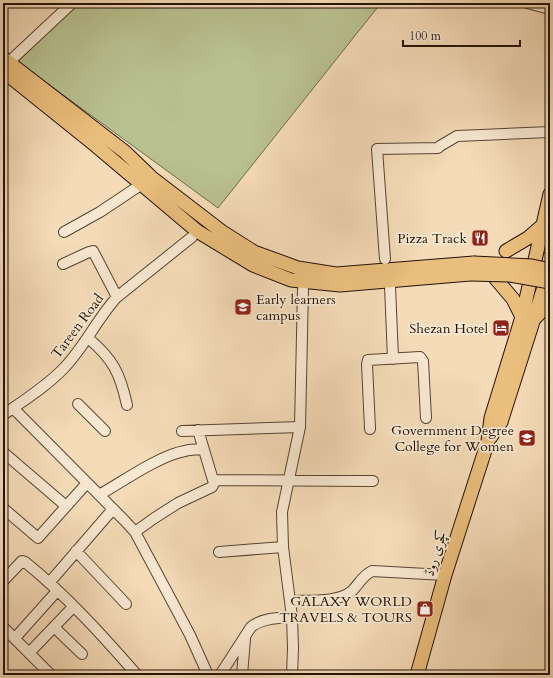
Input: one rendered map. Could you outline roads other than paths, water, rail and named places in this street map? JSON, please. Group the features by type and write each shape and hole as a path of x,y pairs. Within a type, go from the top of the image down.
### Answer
{"main road":[{"path":"5,64 95,144 197,231 253,265 291,280 340,285 472,268 550,282"},
{"path":"5,64 125,152 152,178 221,231 254,252 298,268 336,274 532,266 550,270"},
{"name":"کچری روڈ","path":"527,319 530,284 535,254 550,194"},
{"path":"506,251 528,238 542,226"},
{"name":"کچری روڈ","path":"417,675 445,575 488,441 491,418 527,319 544,287 550,257"},
{"path":"496,279 527,319 550,305"}],"street":[{"path":"5,64 72,3"},
{"path":"527,3 550,10"},
{"path":"384,259 377,149 438,148 457,136 550,132"},
{"path":"64,232 127,195 142,184"},
{"name":"Tareen Road","path":"3,415 54,377 73,358 108,307 117,297 192,237"},
{"path":"63,264 93,251 117,297"},
{"path":"390,286 393,359"},
{"path":"292,675 292,617 283,547 282,512 283,501 300,427 303,289"},
{"path":"88,338 109,358 114,366 123,386 127,405"},
{"path":"370,429 368,360 420,357 424,361 426,418"},
{"path":"78,404 105,431"},
{"path":"13,408 135,532 190,635 208,675"},
{"path":"182,431 300,427"},
{"path":"135,532 178,503 211,489 213,480 198,430"},
{"path":"99,495 157,462 185,450 203,449"},
{"path":"3,452 66,506"},
{"path":"213,480 373,481"},
{"path":"3,508 38,538 87,483"},
{"path":"15,638 53,587 76,552 113,509"},
{"path":"219,552 283,547"},
{"path":"76,552 126,604"},
{"path":"4,578 23,561 53,587 115,649 137,675"},
{"path":"290,601 322,600 342,597 352,591 366,574 372,572 445,575"},
{"path":"29,653 73,607"},
{"path":"220,675 255,623 292,617"},
{"path":"3,627 51,675"},
{"path":"54,627 82,654"},
{"path":"242,675 245,637"}],"place":[{"name":"Pizza Track","path":"480,238"},
{"name":"Early learners campus","path":"243,307"},
{"name":"Shezan Hotel","path":"501,328"},
{"name":"Government Degree College for Women","path":"527,438"},
{"name":"GALAXY WORLD TRAVELS & TOURS","path":"425,609"}]}
